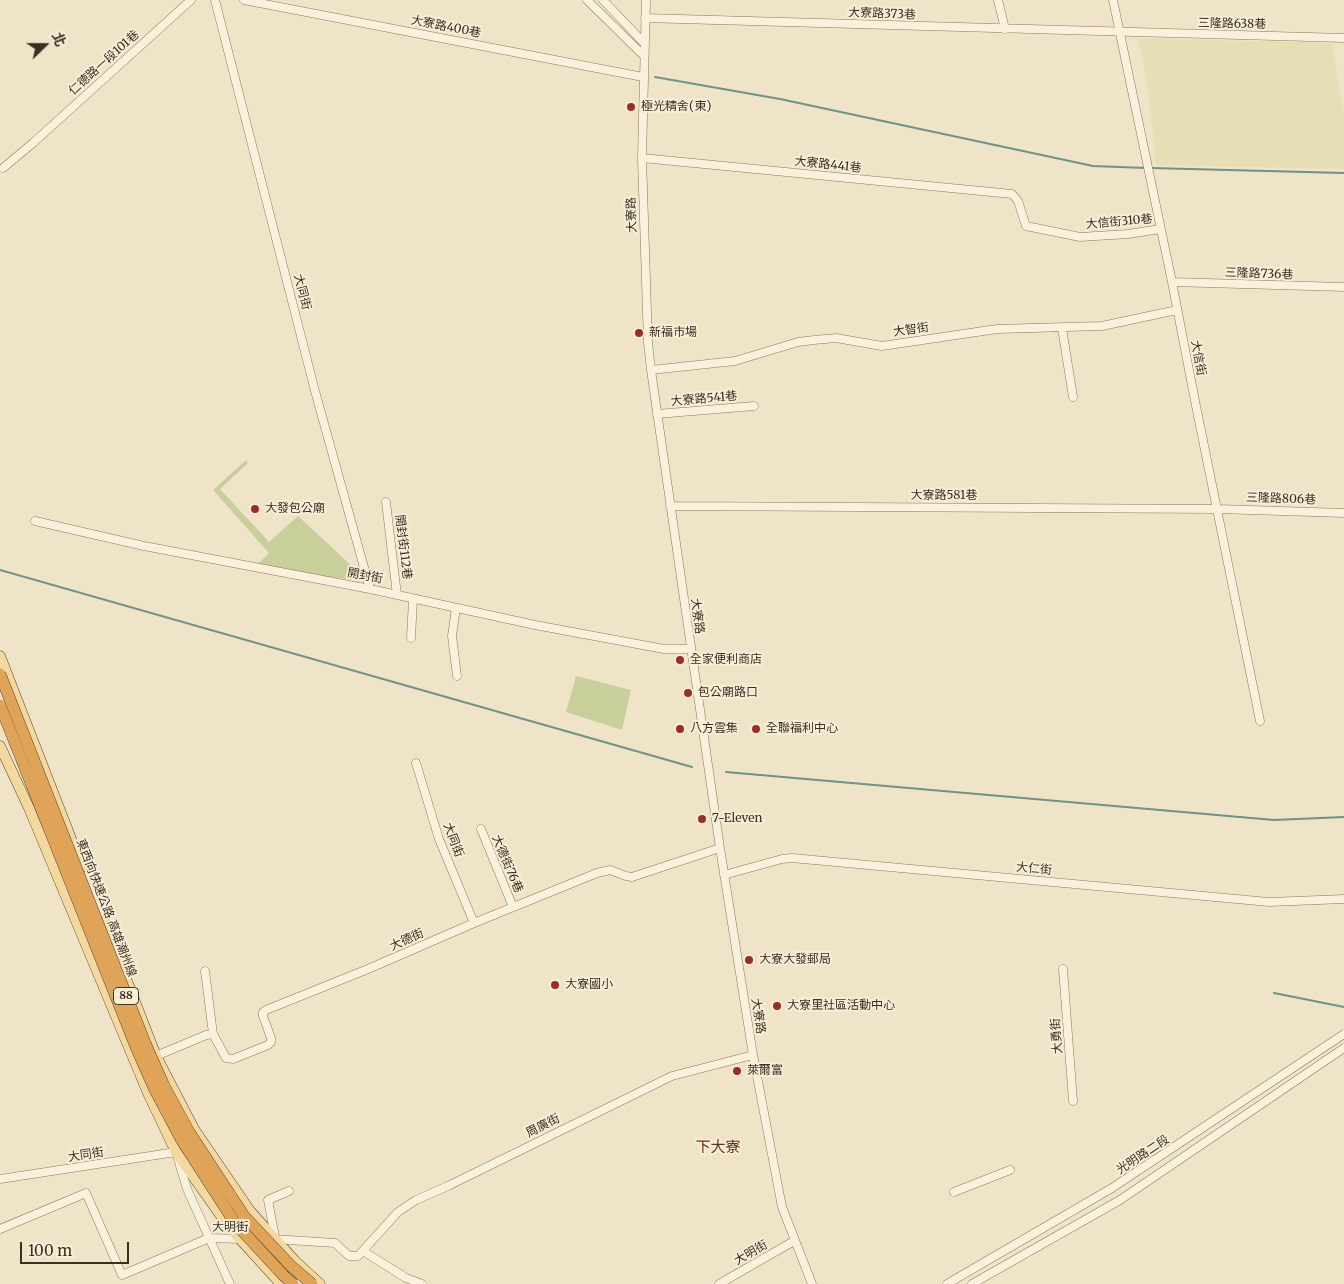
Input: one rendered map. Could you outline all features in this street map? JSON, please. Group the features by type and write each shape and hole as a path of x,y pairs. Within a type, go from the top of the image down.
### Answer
{"highway":[{"name":"東西向快速公路 高雄潮州線","path":"0,674 145,1044 164,1086 189,1132 244,1216 291,1266 312,1284"},
{"name":"東西向快速公路 高雄潮州線","path":"0,705 136,1047 155,1090 181,1139 235,1223 293,1284"}],"main road":[{"path":"0,656 156,1056 194,1129 250,1211 295,1262 320,1284"},
{"path":"0,746 29,808 148,1093 176,1152 229,1227 281,1284"}],"street":[{"name":"仁德路一段101巷","path":"2,168 33,143 190,0"},
{"name":"大同街","path":"215,0 315,391 370,589"},
{"name":"大寮路400巷","path":"244,0 643,77"},
{"path":"587,0 643,55"},
{"path":"603,0 644,43"},
{"name":"大寮路","path":"646,0 643,55 642,158 648,343 651,370 724,875 754,1055 782,1207 812,1284"},
{"path":"998,0 1005,29"},
{"name":"大信街","path":"1113,0 1260,721"},
{"name":"大寮路373巷","path":"645,18 1119,32"},
{"name":"三隆路638巷","path":"1119,32 1344,38"},
{"name":"大寮路441巷","path":"642,158 1012,194"},
{"name":"大信街310巷","path":"1012,194 1018,201 1026,226 1080,236 1128,234 1160,229"},
{"name":"三隆路736巷","path":"1172,282 1344,287"},
{"name":"大智街","path":"651,370 735,361 798,342 814,340 836,338 882,346 997,329 1102,326 1177,310"},
{"path":"1062,328 1073,397"},
{"name":"大寮路541巷","path":"657,414 754,406"},
{"name":"開封街112巷","path":"386,502 397,595"},
{"name":"大寮路581巷","path":"670,506 1218,509"},
{"name":"三隆路806巷","path":"1218,509 1344,513"},
{"name":"開封街","path":"35,521 144,546 370,589 535,625 664,649 691,649"},
{"path":"411,638 413,599"},
{"path":"456,608 452,636 458,676"},
{"name":"大同街","path":"416,763 439,839 474,923"},
{"name":"大德街76巷","path":"481,829 513,907"},
{"name":"大德街","path":"214,1034 226,1058 233,1060 271,1042 262,1012 266,1010 597,873 610,870 632,877 720,848"},
{"name":"大仁街","path":"724,875 792,858 1269,902 1344,899"},
{"name":"大勇街","path":"1063,969 1074,1101"},
{"path":"156,1056 206,1035 214,1034 205,971"},
{"name":"光明路二段","path":"947,1284 1112,1188 1344,1034"},
{"name":"光明路二段","path":"972,1284 1120,1200 1344,1048"},
{"name":"周廣街","path":"363,1251 398,1212 416,1200 672,1076 754,1055"},
{"name":"大同街","path":"0,1179 176,1152"},
{"path":"176,1152 188,1189 230,1284"},
{"path":"954,1192 1010,1170"},
{"path":"275,1239 268,1200 289,1191"},
{"name":"大明街","path":"0,1229 86,1193 122,1275 209,1238 275,1239 335,1243 349,1256 354,1257 363,1251 406,1278 422,1284"},
{"name":"大明街","path":"720,1284 794,1240"}],"shaded area":[{"path":"1138,38 1332,43 1344,114 1344,169 1156,165 1148,87"}],"green space":[{"path":"246,460 248,463 220,489 269,542 298,516 369,582 255,567 269,553 213,490"},
{"path":"576,676 631,690 622,730 566,712"}],"waterway":[{"path":"655,77 780,99 1093,166 1146,168"},
{"path":"1151,168 1344,173"},
{"path":"0,570 692,767"},
{"path":"726,772 1274,820 1344,817"},
{"path":"1274,993 1344,1007"}],"place":[{"name":"極光精舍(東)","path":"631,107"},
{"name":"新福市場","path":"639,333"},
{"name":"大發包公廟","path":"255,509"},
{"name":"全家便利商店","path":"680,660"},
{"name":"包公廟路口","path":"688,693"},
{"name":"八方雲集","path":"680,729"},
{"name":"全聯福利中心","path":"756,729"},
{"name":"7-Eleven","path":"702,819"},
{"name":"大寮大發郵局","path":"749,960"},
{"name":"大寮國小","path":"555,985"},
{"name":"大寮里社區活動中心","path":"777,1006"},
{"name":"萊爾富","path":"737,1071"}],"district":[{"name":"下大寮","path":"718,1148"}]}
